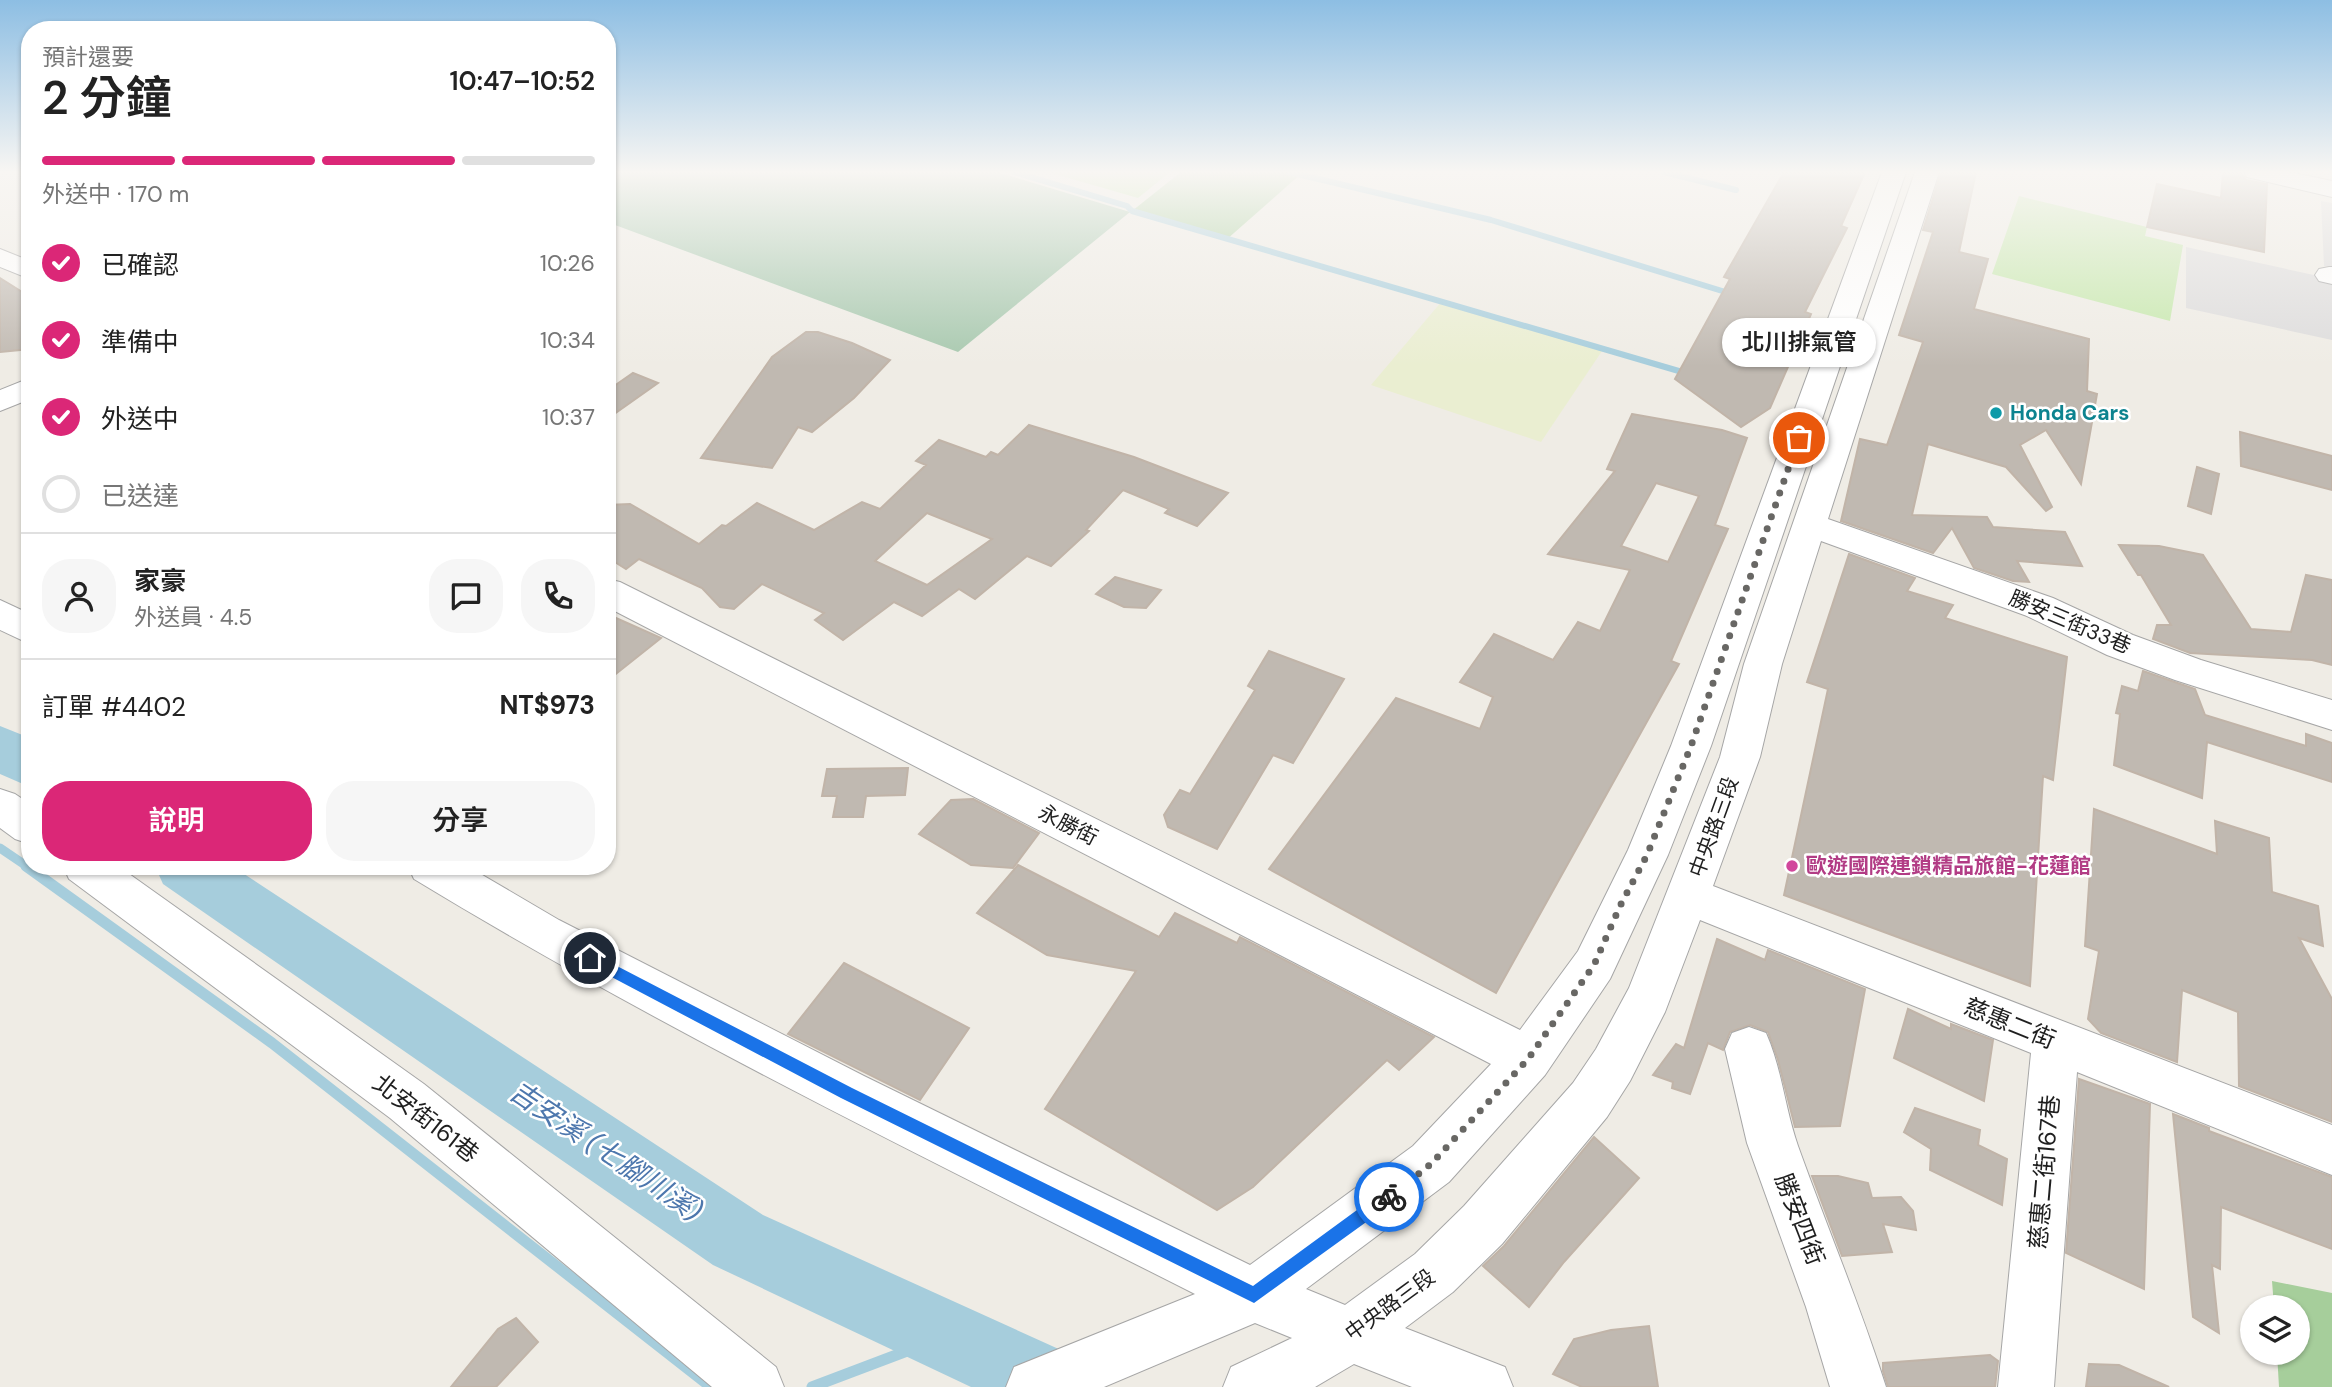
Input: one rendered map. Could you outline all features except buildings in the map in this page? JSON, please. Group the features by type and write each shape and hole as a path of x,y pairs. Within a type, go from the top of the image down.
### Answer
{"street":[{"path":"1034,1387 1190,1325 1254,1295 1431,1164 1528,1059 1594,965 1620,906 1647,855 1691,746 1871,237"},
{"name":"中央路三段","path":"1251,1387 1328,1349 1444,1264 1483,1225 1590,1100 1613,1065 1649,997 1740,757 1763,664 1905,237"},
{"path":"0,257 21,267"},
{"path":"0,402 21,392"},
{"name":"勝安三街33巷","path":"1809,524 2040,607 2120,645 2188,670 2332,715"},
{"name":"永勝街","path":"616,596 1528,1059"},
{"path":"0,613 21,626"},
{"path":"0,806 21,821"},
{"name":"北安街161巷","path":"96,875 407,1101 756,1387"},
{"path":"444,875 544,934 846,1093 1254,1295 1328,1349 1485,1387"},
{"name":"慈惠二街","path":"1689,896 2332,1150"},
{"name":"慈惠二街167巷","path":"2026,1387 2056,1040"},
{"name":"勝安四街","path":"1748,1049 1772,1143 1833,1307 1858,1387"}],"shaded area":[{"path":"2323,237 2332,237 2332,267 2324,266"},
{"path":"2186,247 2332,279 2332,340 2186,308"}],"green space":[{"path":"647,237 1100,237 958,352"},
{"path":"2005,237 2148,237 2183,245 2170,321 1992,274"},
{"path":"1442,301 1602,351 1541,442 1371,385"},
{"path":"2272,1281 2332,1293 2332,1387 2279,1387 2278,1365 2310,1365 2310,1295 2273,1295"}],"waterway":[{"path":"1220,237 1689,374"},
{"path":"1545,237 1732,294"},
{"name":"吉安溪 (七腳川溪)","path":"0,747 21,760"},
{"path":"0,848 21,862"},
{"path":"39,875 272,1043 711,1387"},
{"name":"吉安溪 (七腳川溪)","path":"197,875 738,1240 1056,1387"},
{"path":"812,1387 944,1337"}],"way so far":[{"path":"1389,1197 1431,1164 1528,1059 1594,965 1620,906 1647,855 1691,746 1799,438"}],"place":[{"name":"Honda Cars","path":"1996,413"},
{"name":"北川排氣管","path":"1799,438"},
{"name":"歐遊國際連鎖精品旅館-花蓮館","path":"1792,866"}],"route":[{"path":"590,958 846,1093 1254,1295 1389,1197"}]}
